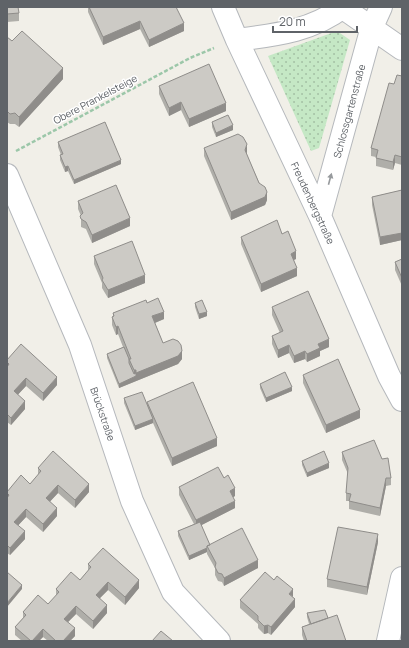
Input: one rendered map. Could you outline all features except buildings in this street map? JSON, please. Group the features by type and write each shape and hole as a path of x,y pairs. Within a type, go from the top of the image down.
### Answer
{"street":[{"name":"Freudenbergstraße","path":"223,7 320,216 389,376 402,400"},
{"path":"237,40 273,35 310,26 343,7 402,49"},
{"name":"Schlossgartenstraße","path":"320,216 372,27 381,7"},
{"name":"Brückstraße","path":"7,175 80,345 132,501 173,592 219,641"},
{"path":"388,641 402,578"}],"path":[{"name":"Obere Prankelsteige","path":"13,152 190,58"}],"green space":[{"path":"337,31 350,40 319,148 311,151 268,56"}]}
